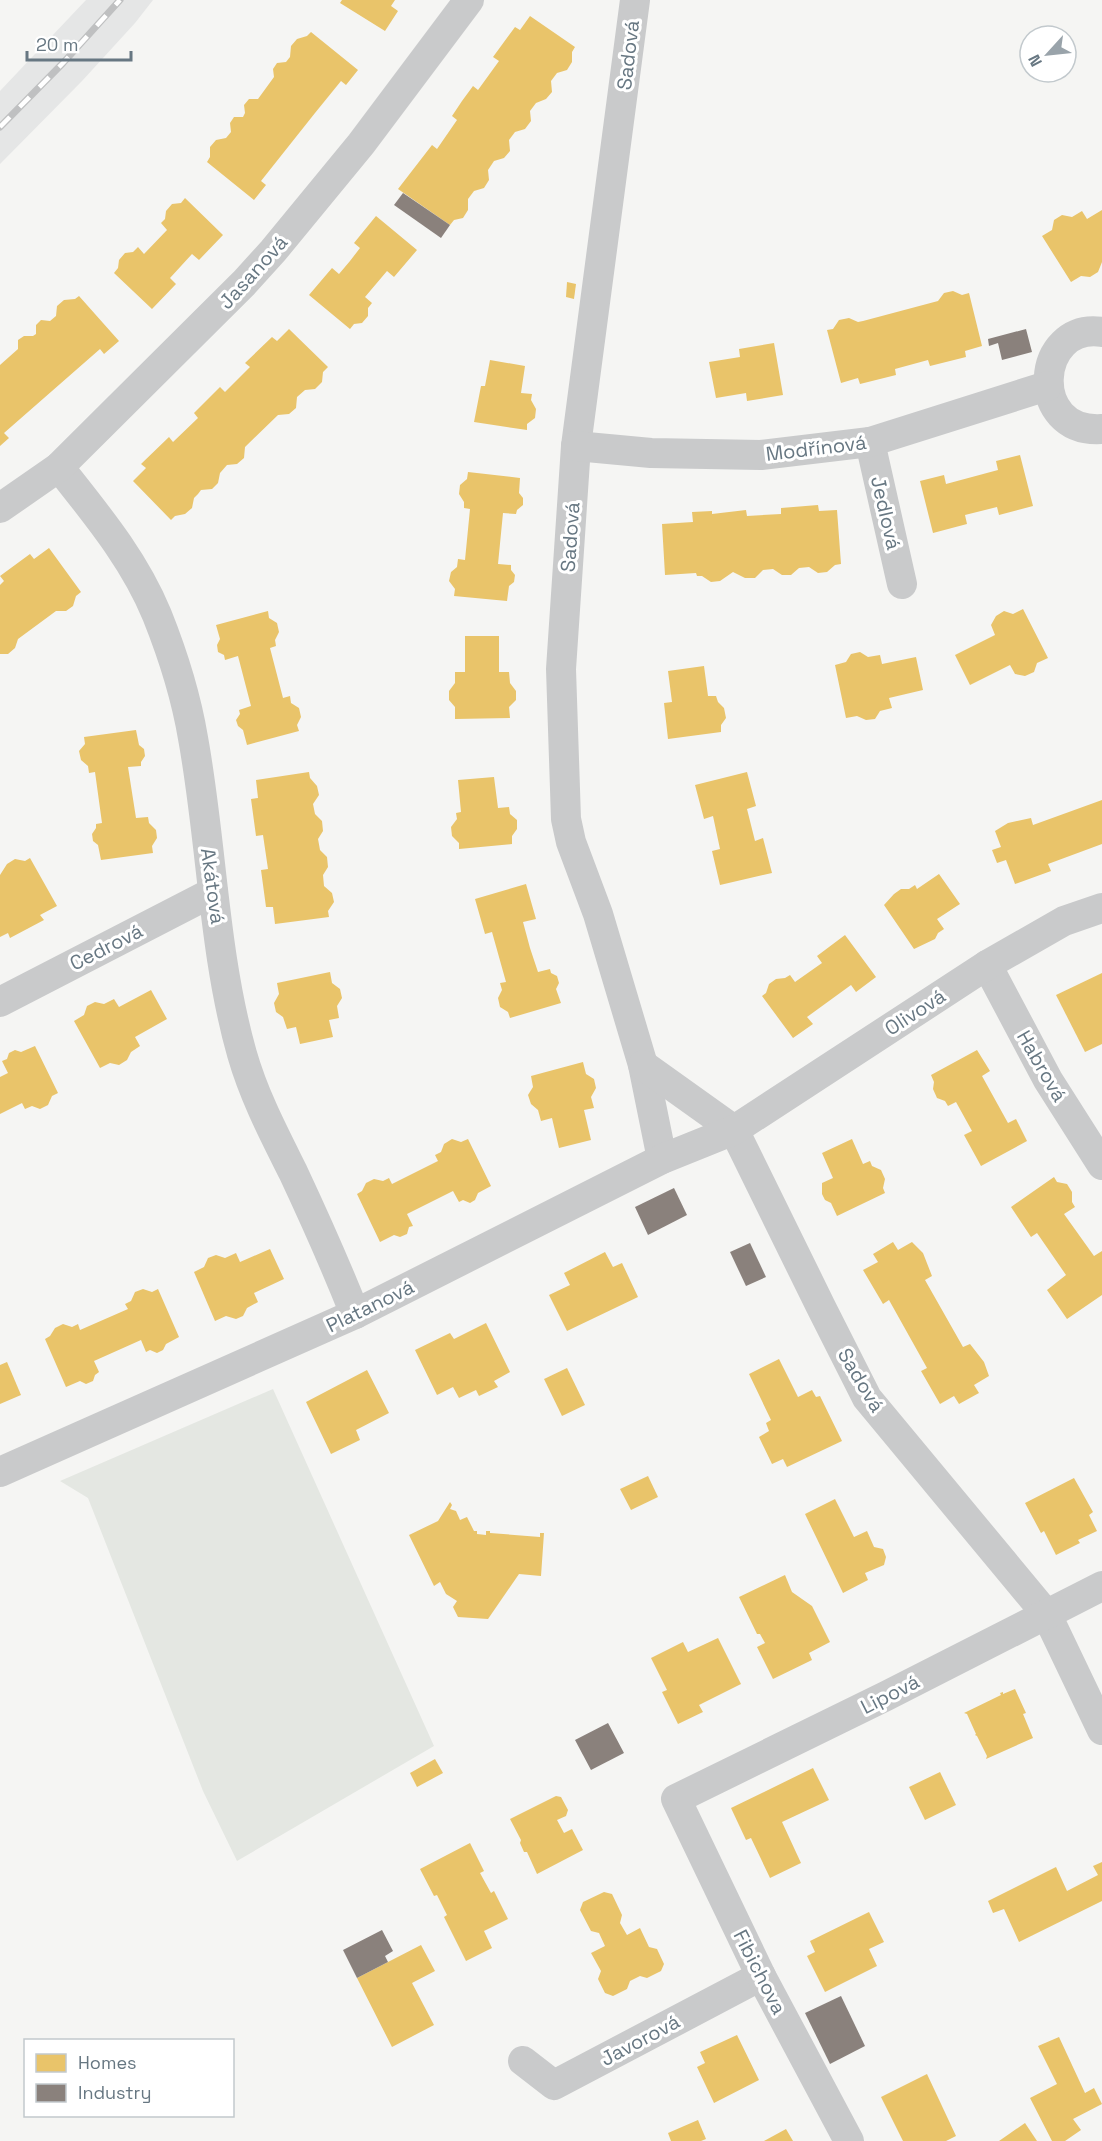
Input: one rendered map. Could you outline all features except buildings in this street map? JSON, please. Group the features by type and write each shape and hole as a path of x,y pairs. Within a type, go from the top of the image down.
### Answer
{"street":[{"name":"Jasanová","path":"0,508 59,467 201,327 273,251 361,144 468,0"},
{"name":"Sadová","path":"633,1 576,446 561,669 566,819 571,842 598,914 643,1065 662,1159"},
{"path":"1102,332 1080,334 1066,342 1054,354 1047,386 1052,402 1062,416 1075,425 1092,430 1102,429"},
{"name":"Modřínová","path":"576,446 651,453 761,456 870,442 1047,386"},
{"name":"Jedlová","path":"870,442 902,584"},
{"name":"Akátová","path":"59,467 112,535 137,573 156,614 178,674 193,737 213,892 232,1012 243,1055 258,1099 332,1255 355,1314"},
{"name":"Cedrová","path":"0,1002 213,892"},
{"name":"Olivová","path":"734,1130 987,966 1064,921 1102,908"},
{"name":"Habrová","path":"987,966 1048,1080 1102,1165"},
{"name":"Sadová","path":"643,1065 734,1130 867,1398 1047,1614 1102,1730"},
{"name":"Platanová","path":"0,1472 355,1314 662,1159 734,1130"},
{"name":"Lipová","path":"676,1799 1102,1586"},
{"name":"Fibichova","path":"676,1799 761,1976 849,2141"},
{"name":"Javorová","path":"523,2061 554,2085 761,1976"}],"shaded area":[{"path":"86,0 153,0 82,81 0,164 0,91"},
{"path":"273,1389 434,1746 237,1861 203,1791 88,1498 60,1481"}],"railway":[{"path":"0,127 63,63 120,0"}]}
